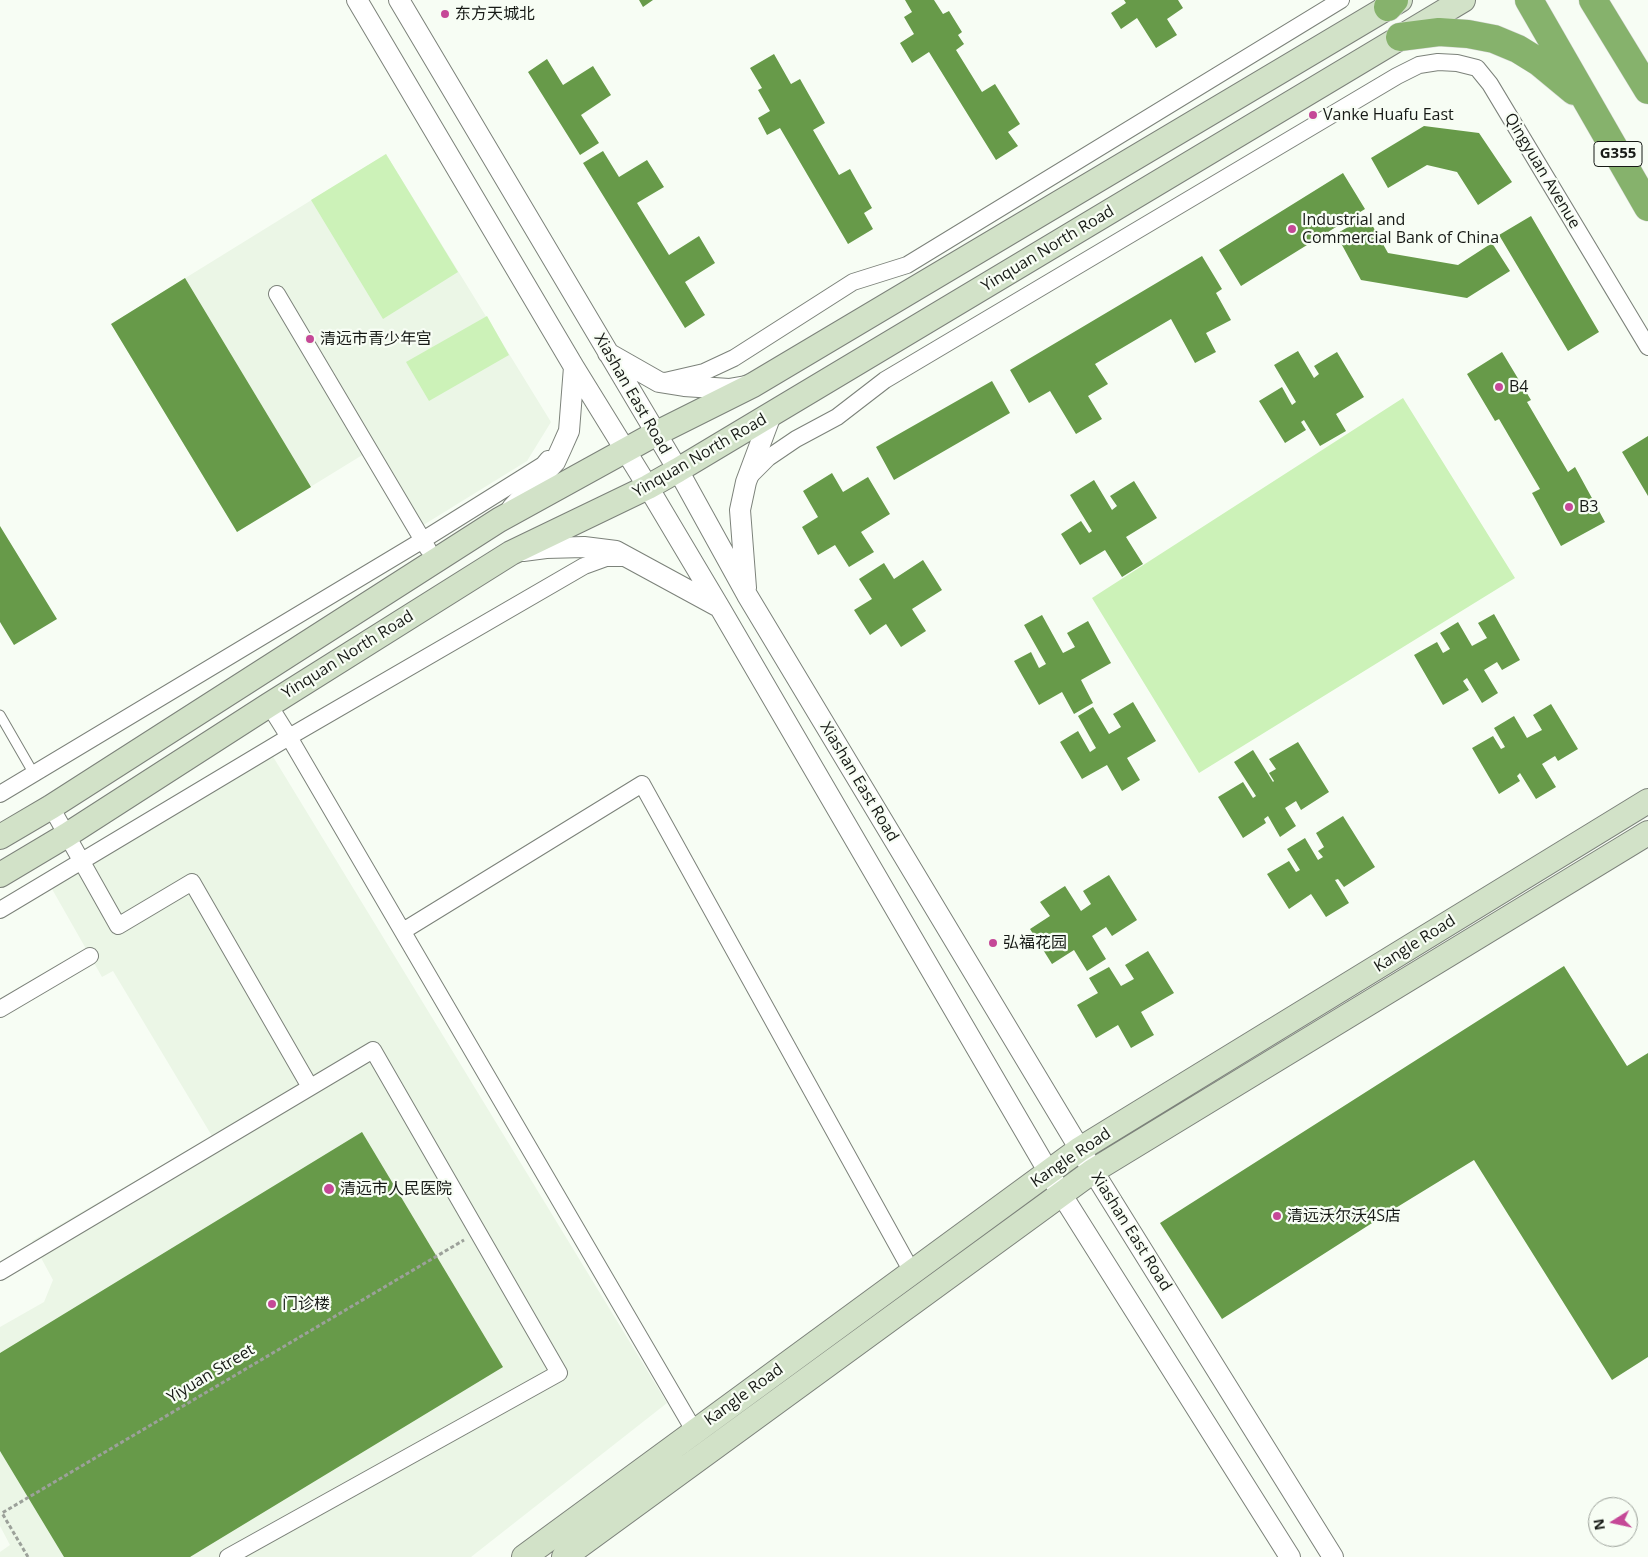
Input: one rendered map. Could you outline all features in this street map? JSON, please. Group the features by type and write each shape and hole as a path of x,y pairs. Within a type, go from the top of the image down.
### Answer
{"highway":[{"name":"G355","path":"1529,0 1648,207"},
{"path":"1593,0 1648,90"},
{"path":"1400,37 1439,32 1468,34 1494,39 1518,49 1539,62 1587,102"}],"main road":[{"name":"Yinquan North Road","path":"0,875 67,835 268,705 511,553 648,487 678,470 1463,0"},
{"name":"Yinquan North Road","path":"0,837 51,807 499,520 655,434 753,385 1394,2"},
{"name":"Kangle Road","path":"524,1557 1080,1149 1648,801"},
{"name":"Kangle Road","path":"564,1557 1093,1171 1648,833"}],"street":[{"name":"Xiashan East Road","path":"357,0 574,367 720,608 1062,1195 1290,1557"},
{"name":"Xiashan East Road","path":"399,0 678,470 747,595 1093,1171 1332,1557"},
{"path":"660,382 704,372 734,358 853,282 907,265 1341,0"},
{"name":"Qingyuan Avenue","path":"1397,76 1419,65 1438,62 1457,62 1477,68 1490,84 1648,347"},
{"name":"Yinquan North Road","path":"746,482 768,458 796,439 837,417 885,380 1397,76"},
{"path":"277,294 435,562"},
{"path":"608,354 660,382 684,386 729,389 753,385"},
{"path":"499,520 532,488 555,462 569,431 574,367"},
{"path":"747,595 740,510 746,482 771,415"},
{"path":"0,794 423,540 543,465 569,431"},
{"path":"511,553 546,548 584,547 616,551 720,608"},
{"path":"0,910 289,737 584,566 606,558 637,561"},
{"path":"268,705 289,737 695,1432"},
{"path":"402,931 642,784 912,1272"},
{"path":"51,807 118,926 192,882 310,1087"},
{"path":"0,1009 90,956"},
{"path":"0,1272 373,1050 559,1373 228,1557"}],"lane":[{"path":"0,715 34,774"}],"path":[{"name":"Yiyuan Street","path":"28,1557 2,1513 478,1232"}],"shaded area":[{"name":"清远市青少年宫","path":"386,154 551,422 527,461 412,532 364,454 237,532 111,324"},
{"name":"清远市人民医院","path":"272,755 667,1403 471,1557 0,1557 0,1552 10,1545 0,1526 0,1327 44,1302 53,1280 32,1241 212,1136 113,971 102,977 52,889 157,821"}],"green space":[{"path":"386,154 458,272 383,319 311,200"},
{"path":"487,316 509,355 429,401 406,362"},
{"path":"1403,398 1515,578 1199,773 1092,598"}],"building":[{"path":"639,0 653,0 643,7"},
{"path":"905,0 934,0 943,14 949,11 962,32 958,35 964,44 956,50 982,92 995,84 1020,124 1008,132 1018,146 996,160 929,52 912,63 900,43 914,34 904,17 912,12"},
{"path":"1124,0 1178,0 1183,8 1167,19 1177,35 1156,48 1137,18 1121,29 1111,13 1126,3"},
{"path":"774,54 791,84 800,79 825,123 813,130 839,175 850,169 872,208 864,213 873,229 848,244 780,128 767,135 758,118 770,111 758,90 762,88 750,68"},
{"path":"547,59 563,85 593,66 611,95 581,115 599,143 580,155 528,72"},
{"path":"1424,126 1479,133 1512,182 1478,205 1457,172 1427,165 1388,188 1371,158"},
{"path":"603,151 619,177 647,160 664,187 637,203 669,255 699,236 715,263 685,282 705,315 685,328 583,163"},
{"name":"Industrial and Commercial Bank of China","path":"1343,173 1365,209 1241,286 1219,250"},
{"path":"1367,216 1388,253 1458,265 1492,243 1510,271 1467,298 1361,280 1336,234"},
{"path":"1531,216 1599,332 1568,351 1499,235"},
{"path":"1202,256 1222,289 1216,293 1231,320 1206,333 1216,352 1195,363 1171,319 1095,364 1108,384 1088,396 1102,419 1076,434 1050,391 1029,403 1010,370"},
{"path":"185,278 311,487 237,532 111,324"},
{"path":"1298,351 1314,378 1319,374 1314,366 1337,352 1364,397 1336,414 1346,431 1320,446 1304,420 1301,422 1306,430 1285,443 1259,401 1282,387 1292,405 1296,402 1274,365"},
{"path":"1502,352 1531,400 1527,402 1568,472 1575,467 1605,522 1561,546 1532,493 1540,489 1499,419 1495,421 1467,374"},
{"path":"992,381 1010,413 894,480 876,447"},
{"path":"1648,436 1648,496 1622,452"},
{"path":"832,473 843,492 868,477 890,514 861,532 874,552 849,567 835,545 818,555 802,527 818,517 803,491"},
{"path":"1094,480 1112,510 1117,506 1110,496 1134,481 1157,518 1126,537 1143,564 1122,577 1105,550 1080,565 1061,534 1081,521 1089,533 1092,531 1070,495"},
{"path":"0,526 57,619 14,645 0,622"},
{"path":"923,560 942,590 912,609 926,631 901,647 886,624 870,635 854,610 872,599 859,579 884,563 894,579"},
{"path":"1494,614 1520,660 1502,670 1497,662 1484,670 1498,693 1482,703 1467,678 1463,681 1469,690 1443,705 1414,655 1437,642 1443,653 1450,649 1440,633 1458,622 1472,646 1487,638 1478,623"},
{"path":"1042,615 1063,653 1075,647 1067,633 1088,621 1111,663 1081,680 1093,703 1074,714 1062,692 1039,705 1014,661 1031,652 1039,668 1046,664 1024,625"},
{"path":"1133,702 1156,741 1127,758 1140,780 1122,791 1107,765 1082,779 1060,742 1078,731 1090,752 1096,748 1078,716 1093,707 1109,734 1121,727 1113,714"},
{"path":"1551,704 1578,749 1558,761 1555,756 1542,764 1556,787 1536,799 1520,773 1517,776 1520,781 1499,794 1472,748 1493,736 1501,749 1505,747 1494,728 1514,716 1527,738 1542,730 1533,715"},
{"path":"1298,742 1329,792 1301,810 1296,801 1285,808 1296,826 1280,837 1268,816 1264,819 1266,823 1243,838 1218,797 1243,782 1253,798 1256,796 1234,762 1253,750 1273,782 1269,773 1276,769 1269,759"},
{"path":"1343,816 1375,867 1344,887 1338,879 1335,880 1349,903 1326,917 1311,894 1289,909 1267,874 1289,861 1296,872 1300,870 1287,849 1305,838 1318,860 1323,857 1318,851 1324,847 1316,833"},
{"path":"1109,875 1137,920 1112,936 1106,927 1092,936 1106,959 1087,971 1074,950 1052,964 1030,929 1050,916 1040,902 1065,886 1081,911 1091,904 1083,891"},
{"path":"1148,951 1174,993 1141,1012 1154,1035 1131,1048 1118,1025 1096,1038 1077,1005 1098,993 1089,978 1109,967 1121,986 1134,979 1125,965"},
{"path":"1564,966 1627,1066 1648,1053 1648,1357 1612,1380 1474,1160 1222,1319 1160,1223"},
{"name":"门诊楼","path":"362,1132 503,1367 190,1557 64,1557 0,1451 0,1353"}],"place":[{"name":"东方天城北","path":"445,14"},
{"name":"Vanke Huafu East","path":"1313,115"},
{"name":"Industrial and Commercial Bank of China","path":"1292,229"},
{"name":"清远市青少年宫","path":"310,339"},
{"name":"B4","path":"1499,387"},
{"name":"B3","path":"1569,507"},
{"name":"弘福花园","path":"993,943"},
{"name":"清远市人民医院","path":"329,1189"},
{"name":"清远沃尔沃4S店","path":"1277,1216"},
{"name":"门诊楼","path":"272,1304"}]}
